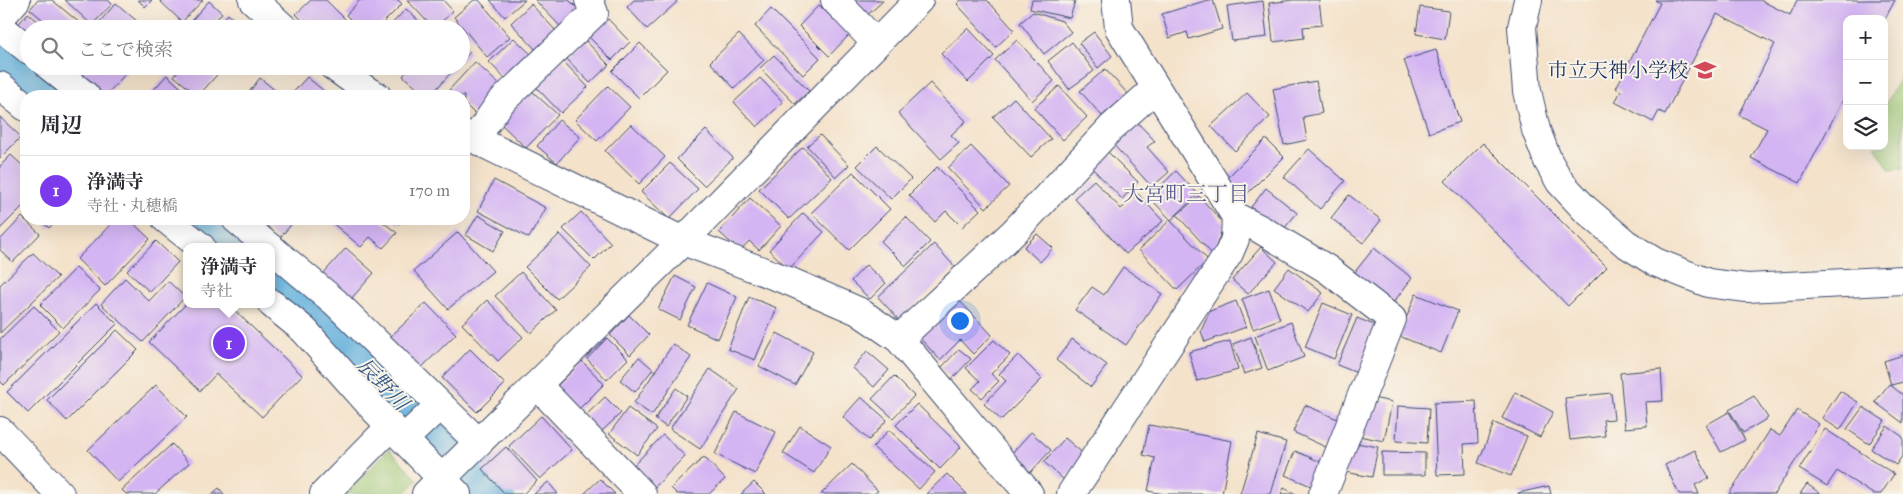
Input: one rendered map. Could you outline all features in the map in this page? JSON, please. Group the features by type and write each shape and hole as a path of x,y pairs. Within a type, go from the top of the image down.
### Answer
{"street":[{"path":"0,18 16,0"},
{"path":"253,0 276,20"},
{"path":"836,0 876,43"},
{"path":"454,472 537,385 683,240 919,0"},
{"path":"1116,0 1119,28 1236,217 1327,269 1392,319 1323,494"},
{"path":"1528,0 1522,27 1527,91 1536,130 1548,161 1560,182 1578,202 1625,243 1656,262 1708,284 1747,288 1903,280"},
{"path":"470,135 597,4"},
{"path":"0,28 20,43"},
{"path":"60,75 79,90"},
{"path":"345,75 365,90"},
{"path":"0,86 20,102"},
{"path":"899,339 1014,232 1112,127 1156,88"},
{"path":"470,136 683,240 858,311 899,339 1029,494"},
{"path":"1070,494 1229,253 1235,239 1236,217"},
{"path":"174,225 196,243"},
{"path":"243,225 264,243"},
{"path":"275,252 336,302 436,408 454,472"},
{"path":"275,306 304,330 374,409 454,472"},
{"path":"537,385 642,494"},
{"path":"324,494 436,408"},
{"path":"0,431 60,494"}],"green space":[{"path":"1903,71 1903,169 1890,170 1878,150 1888,150 1888,100"},
{"path":"389,449 418,480 404,494 345,494"}],"building":[{"path":"38,0 52,0 76,20 43,20 30,9"},
{"path":"65,0 108,0 112,4 97,20 87,20"},
{"path":"138,0 152,0 145,7"},
{"path":"159,0 203,0 184,20 180,20"},
{"path":"311,0 326,0 346,20 302,20 296,14"},
{"path":"360,0 398,0 402,4 386,20 351,20 346,15"},
{"path":"407,0 443,0 453,11 444,20 426,20"},
{"path":"474,0 479,0 510,37 487,57 470,36 470,20 456,20 454,17"},
{"path":"490,0 525,0 505,17"},
{"path":"535,0 569,0 578,9 560,26"},
{"path":"634,0 675,0 677,2 647,29 627,7"},
{"path":"849,0 881,0 883,1 864,18"},
{"path":"961,0 987,0 1014,30 996,47 957,4"},
{"path":"1032,0 1075,1 1070,18 1030,9"},
{"path":"1213,0 1222,29 1189,39 1187,32 1169,38 1162,14"},
{"path":"1293,0 1319,0 1322,25 1303,27 1304,38 1273,42 1269,3"},
{"path":"1655,0 1760,0 1790,15 1797,0 1895,0 1887,15 1843,15 1843,100 1800,183 1751,158 1767,129 1739,115 1775,44 1717,14 1665,114 1659,111 1653,122 1615,102 1621,91 1616,88 1660,3"},
{"path":"209,1 222,13 216,20 192,20"},
{"path":"1263,1 1267,37 1232,41 1227,6"},
{"path":"116,3 136,20 101,20"},
{"path":"531,4 556,31 536,50 511,23"},
{"path":"819,5 849,35 829,56 799,26"},
{"path":"1420,7 1449,11 1445,39 1416,34"},
{"path":"406,9 418,20 396,20"},
{"path":"771,9 820,58 803,75 755,26"},
{"path":"1033,12 1062,21 1071,32 1044,54 1020,23"},
{"path":"28,13 36,20 22,20"},
{"path":"228,14 235,20 223,20"},
{"path":"608,19 630,42 612,60 589,37"},
{"path":"20,22 20,34 14,29"},
{"path":"968,28 994,56 968,82 941,54"},
{"path":"1094,32 1112,56 1098,68 1079,43"},
{"path":"739,34 764,60 734,88 710,62"},
{"path":"514,38 534,57 508,82 489,62"},
{"path":"585,40 609,65 590,83 566,58"},
{"path":"1017,40 1054,81 1032,101 995,60"},
{"path":"1072,42 1094,71 1069,89 1048,61"},
{"path":"640,43 667,70 639,98 612,71"},
{"path":"1436,50 1460,122 1429,133 1404,60"},
{"path":"774,55 809,91 795,104 760,68"},
{"path":"562,60 588,87 561,113 535,86"},
{"path":"475,62 503,88 477,116 470,109 470,90 449,90 463,75 470,75 470,67"},
{"path":"1105,69 1128,94 1102,116 1080,91"},
{"path":"82,75 124,75 111,90 98,90"},
{"path":"167,75 183,90 153,90"},
{"path":"217,75 203,90 191,90 174,76"},
{"path":"449,75 435,90 419,90 403,76"},
{"path":"307,77 323,90 295,90"},
{"path":"260,78 275,90 251,90"},
{"path":"760,78 783,102 757,127 734,102"},
{"path":"1316,81 1322,113 1303,117 1307,140 1284,145 1273,89"},
{"path":"930,83 966,121 951,135 959,143 941,159 898,113"},
{"path":"608,86 630,107 597,141 575,120"},
{"path":"1059,86 1087,117 1063,140 1034,108"},
{"path":"532,91 558,115 526,148 500,123"},
{"path":"1247,93 1270,117 1235,151 1211,126"},
{"path":"1014,98 1051,139 1031,157 993,117"},
{"path":"0,117 20,138 0,158"},
{"path":"1134,119 1155,141 1147,147 1169,172 1152,187 1110,141"},
{"path":"559,120 580,137 557,163 537,146"},
{"path":"631,124 665,157 639,184 605,151"},
{"path":"706,130 733,158 704,186 677,159"},
{"path":"820,135 849,165 836,177 807,146"},
{"path":"1266,139 1284,157 1245,196 1227,178"},
{"path":"1483,143 1607,267 1568,306 1445,181"},
{"path":"877,146 911,179 891,199 857,166"},
{"path":"971,146 1009,186 986,208 948,168"},
{"path":"803,147 832,178 789,219 759,189"},
{"path":"1309,149 1345,181 1320,209 1284,177"},
{"path":"1108,152 1138,182 1122,199 1092,168"},
{"path":"11,155 20,163 20,209 0,229 0,166"},
{"path":"670,163 698,189 669,219 641,192"},
{"path":"937,167 980,210 962,227 946,211 935,222 909,195"},
{"path":"1176,171 1198,194 1171,220 1149,197"},
{"path":"853,172 890,209 849,250 811,213"},
{"path":"494,180 546,208 529,238 478,211"},
{"path":"1094,180 1121,209 1138,194 1163,221 1126,254 1074,198"},
{"path":"1266,188 1297,213 1282,231 1251,207"},
{"path":"1349,195 1381,220 1363,243 1331,218"},
{"path":"1199,196 1224,224 1213,255 1177,215"},
{"path":"750,198 781,226 759,250 749,241 740,251 719,232"},
{"path":"581,212 611,243 594,260 563,229"},
{"path":"803,213 824,232 789,269 769,250"},
{"path":"478,215 505,231 493,251 466,235"},
{"path":"906,217 930,242 906,266 881,241"},
{"path":"20,219 20,225 30,225 40,234 13,262 0,250 0,240"},
{"path":"1170,220 1208,260 1177,290 1139,250"},
{"path":"110,225 135,225 150,239 105,286 77,259"},
{"path":"262,225 291,225 278,240"},
{"path":"335,225 387,225 397,233 383,248 370,237 361,247"},
{"path":"458,232 493,271 448,309 414,271"},
{"path":"560,234 591,267 557,299 525,267"},
{"path":"1037,234 1053,248 1040,262 1024,247"},
{"path":"156,241 178,262 150,292 127,271"},
{"path":"934,244 955,267 899,320 878,297"},
{"path":"1261,247 1277,262 1248,294 1232,280"},
{"path":"346,248 374,273 350,300 322,275"},
{"path":"1374,248 1412,278 1393,303 1354,273"},
{"path":"33,253 58,277 0,333 0,285"},
{"path":"866,265 886,283 870,299 851,281"},
{"path":"1123,267 1162,294 1126,345 1075,310 1092,287 1104,295"},
{"path":"76,268 100,290 63,328 40,305"},
{"path":"1289,268 1323,293 1308,312 1274,288"},
{"path":"521,272 556,310 531,333 495,296"},
{"path":"675,276 696,287 680,320 658,309"},
{"path":"125,278 149,301 168,281 183,295 183,299 143,342 101,304"},
{"path":"707,283 737,297 718,339 687,325"},
{"path":"1269,289 1280,319 1253,329 1242,299"},
{"path":"1416,294 1458,311 1441,353 1399,336"},
{"path":"749,297 777,308 755,360 728,349"},
{"path":"958,299 992,335 973,354 960,340 940,360 919,337"},
{"path":"487,300 523,337 498,361 462,324"},
{"path":"1236,301 1246,327 1205,342 1201,331 1210,311"},
{"path":"96,303 117,324 28,413 7,392"},
{"path":"426,303 456,334 419,370 388,339"},
{"path":"1323,303 1352,315 1334,359 1305,347"},
{"path":"34,306 59,331 4,385 0,381 0,339"},
{"path":"183,307 232,308 302,375 262,417 216,374 200,391 149,342"},
{"path":"629,315 649,335 630,355 610,335"},
{"path":"1357,318 1379,327 1360,374 1337,365"},
{"path":"1291,322 1304,357 1268,371 1255,336"},
{"path":"117,330 138,350 67,421 47,400"},
{"path":"777,333 813,352 795,385 759,366"},
{"path":"1251,337 1262,368 1244,374 1233,344"},
{"path":"607,338 628,359 607,380 587,359"},
{"path":"1072,339 1107,365 1091,387 1056,360"},
{"path":"994,340 1010,355 991,374 999,381 982,398 972,389 980,381 966,368"},
{"path":"1230,341 1238,370 1197,381 1189,352"},
{"path":"673,344 691,357 652,415 634,403"},
{"path":"470,349 505,384 477,412 442,378"},
{"path":"959,349 971,359 952,379 941,368"},
{"path":"867,351 889,370 874,387 853,368"},
{"path":"1018,355 1042,379 1001,420 984,404 1006,381 999,374"},
{"path":"1903,355 1903,382 1891,385 1884,361"},
{"path":"639,357 653,369 635,392 620,380"},
{"path":"582,361 604,384 577,411 555,388"},
{"path":"710,369 739,389 700,449 670,429"},
{"path":"1661,369 1663,401 1645,402 1647,426 1625,428 1620,373"},
{"path":"894,376 914,396 893,418 872,399"},
{"path":"1889,384 1903,395 1903,423 1875,402"},
{"path":"156,385 187,417 118,482 88,450"},
{"path":"676,388 687,396 666,427 655,419"},
{"path":"1840,391 1858,402 1840,430 1822,418"},
{"path":"1515,392 1553,412 1540,437 1502,418"},
{"path":"1611,393 1614,419 1603,420 1605,436 1570,440 1565,398"},
{"path":"1754,396 1768,418 1743,433 1729,410"},
{"path":"605,397 621,413 600,433 584,417"},
{"path":"861,397 887,420 869,440 843,417"},
{"path":"1368,397 1392,402 1384,441 1359,436"},
{"path":"1476,401 1478,443 1464,444 1465,474 1437,475 1434,403"},
{"path":"917,404 961,447 940,469 896,425"},
{"path":"1305,405 1342,421 1330,449 1293,432"},
{"path":"1398,406 1429,408 1427,443 1396,441"},
{"path":"1863,407 1885,421 1869,444 1847,429"},
{"path":"628,408 657,429 637,455 609,434"},
{"path":"1797,410 1819,424 1774,494 1729,494 1770,430 1780,436"},
{"path":"736,412 776,432 755,474 715,454"},
{"path":"1729,412 1745,440 1721,452 1706,425"},
{"path":"541,416 572,450 540,479 509,446"},
{"path":"1494,423 1527,436 1511,476 1478,463"},
{"path":"1149,425 1232,441 1222,494 1164,494 1148,491 1155,458 1143,455"},
{"path":"800,426 831,446 814,473 783,453"},
{"path":"1887,426 1903,437 1903,455 1896,465 1871,449"},
{"path":"1825,429 1894,474 1881,494 1873,494 1837,471 1827,486 1799,469"},
{"path":"889,430 935,472 919,489 873,447"},
{"path":"1031,432 1051,450 1030,473 1010,455"},
{"path":"1258,434 1286,442 1271,494 1240,494"},
{"path":"663,435 685,456 654,488 632,467"},
{"path":"1065,438 1085,455 1064,480 1044,462"},
{"path":"1351,442 1378,447 1372,477 1345,472"},
{"path":"172,444 189,463 155,494 126,494 122,490"},
{"path":"506,447 537,481 523,494 505,494 482,469"},
{"path":"1695,450 1709,478 1695,485 1699,494 1679,494 1665,465"},
{"path":"1295,451 1321,462 1311,486 1285,475"},
{"path":"1382,452 1425,453 1425,475 1382,475"},
{"path":"704,457 725,479 709,494 677,494 671,488"},
{"path":"852,464 878,491 874,494 821,494"},
{"path":"947,474 967,494 926,494"},
{"path":"600,479 615,494 584,494"},
{"path":"548,482 558,494 534,494"},
{"path":"754,482 766,494 741,494"},
{"path":"1807,484 1821,494 1800,494"},
{"path":"1549,486 1551,494 1518,494 1518,493"},
{"path":"219,488 224,494 212,494"},
{"path":"1284,488 1296,494 1281,494"}],"waterway":[{"name":"辰野川","path":"0,59 39,90"},
{"name":"辰野川","path":"203,225 225,243"},
{"name":"辰野川","path":"275,283 329,328 489,494"}],"place":[{"name":"市立天神小学校","path":"1705,70"},
{"name":"浄満寺","path":"229,343"}],"district":[{"name":"大宮町三丁目","path":"1186,194"}]}
